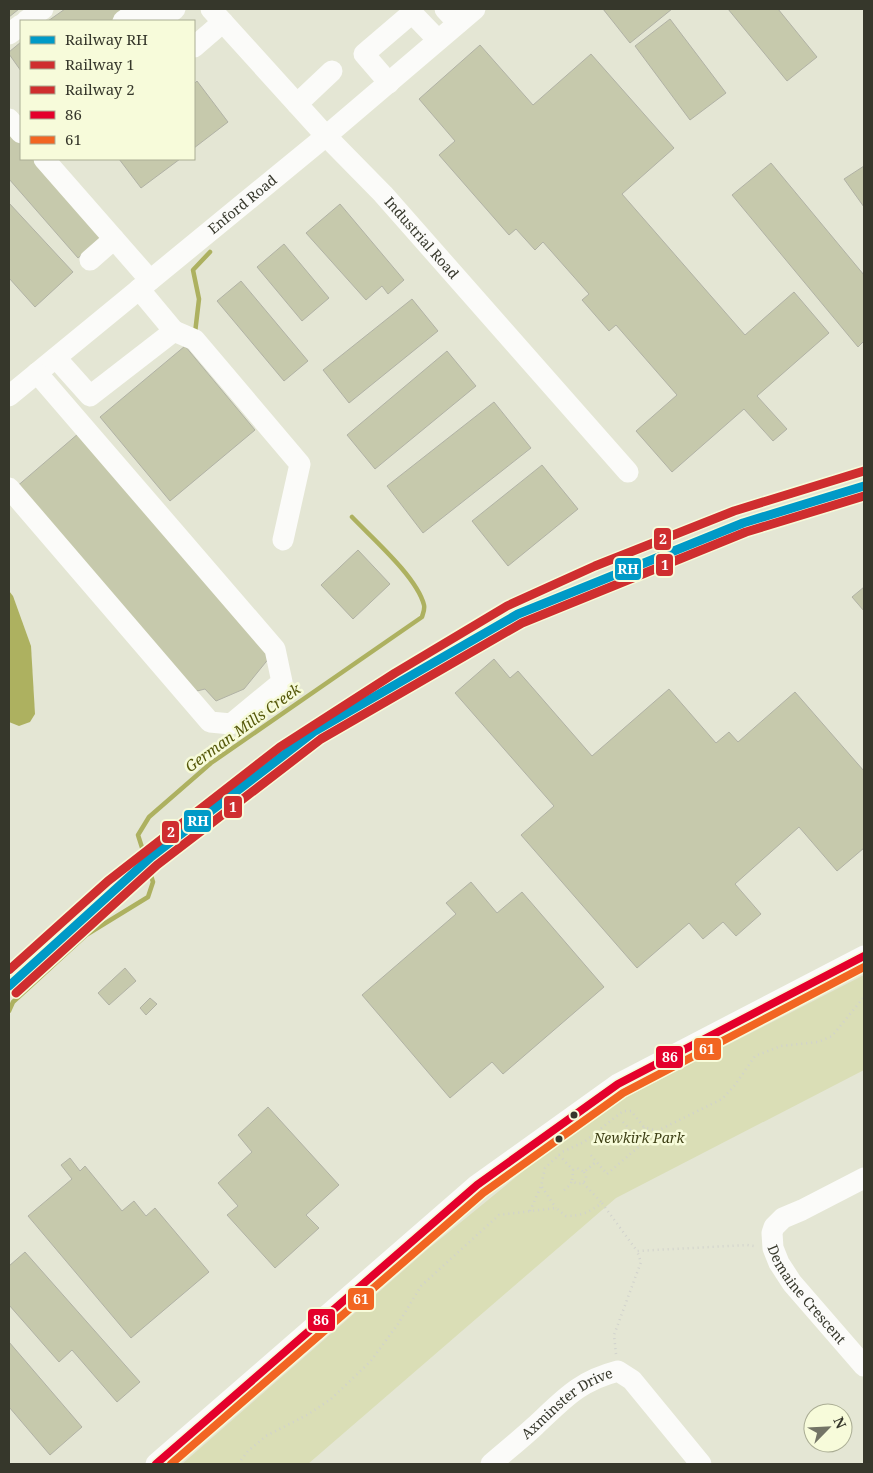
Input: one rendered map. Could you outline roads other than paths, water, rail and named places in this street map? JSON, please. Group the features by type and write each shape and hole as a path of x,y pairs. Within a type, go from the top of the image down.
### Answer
{"street":[{"path":"27,20 43,9"},
{"path":"124,20 140,9"},
{"path":"150,20 162,20 175,9"},
{"name":"Enford Road","path":"9,396 326,136 438,40 452,16 475,9"},
{"path":"388,82 364,54 412,11 438,40"},
{"path":"195,46 217,15"},
{"name":"Industrial Road","path":"217,15 326,136 383,194 628,472"},
{"path":"9,34 20,26"},
{"path":"297,104 332,71"},
{"path":"9,119 20,132"},
{"path":"45,160 114,239 174,330 195,340 300,464 283,540"},
{"path":"90,260 114,239"},
{"path":"56,358 90,396 174,330"},
{"path":"9,488 210,722 230,724 282,682 276,649 37,373"},
{"path":"156,1464 477,1185 587,1106 618,1084 864,956"},
{"name":"Demaine Crescent","path":"864,1178 783,1218 774,1227 772,1233 773,1248 779,1263 792,1283 864,1366"},
{"name":"Axminster Drive","path":"492,1464 566,1396 587,1382 618,1371 632,1380 701,1464"}],"waterway":[{"name":"German Mills Creek","path":"195,333 199,299 193,270 210,252"},
{"name":"German Mills Creek","path":"9,1011 13,1002 86,935 148,897 153,882 138,835 149,817 211,763 422,617 424,605 413,582 393,558 352,517"}],"rail line":[{"name":"2","path":"9,970 108,881 280,747 395,673 507,606 595,566 734,511 864,471"},
{"name":"RH","path":"9,986 151,857 315,731 518,614 743,523 864,486"},
{"name":"1","path":"16,993 157,865 321,739 522,623 746,532 864,496"}],"park label":[{"name":"Newkirk Park","path":"639,1138"}]}
